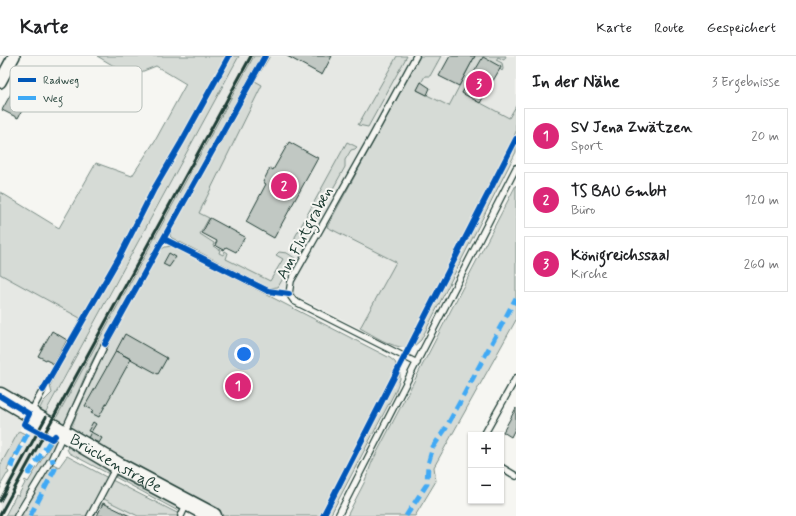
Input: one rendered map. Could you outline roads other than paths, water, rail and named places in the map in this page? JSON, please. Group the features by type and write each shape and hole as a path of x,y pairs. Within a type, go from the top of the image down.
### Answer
{"street":[{"path":"0,82 14,56"},
{"name":"Brückenstraße","path":"0,396 117,465 184,509 213,516"}],"lane":[{"name":"Am Flutgraben","path":"416,56 291,281 289,294 294,301 417,363"},
{"path":"338,516 516,168"},
{"path":"17,516 52,458 105,344"},
{"path":"486,432 516,378"},
{"path":"29,414 43,390"},
{"path":"90,516 117,465"},
{"path":"503,468 516,476"}],"railway":[{"path":"0,515 251,56"},
{"path":"0,501 46,417"}],"place":[{"name":"Königreichssaal","path":"479,84"},
{"name":"TS BAU GmbH","path":"284,186"},
{"name":"SV Jena Zwätzen","path":"238,386"}]}
